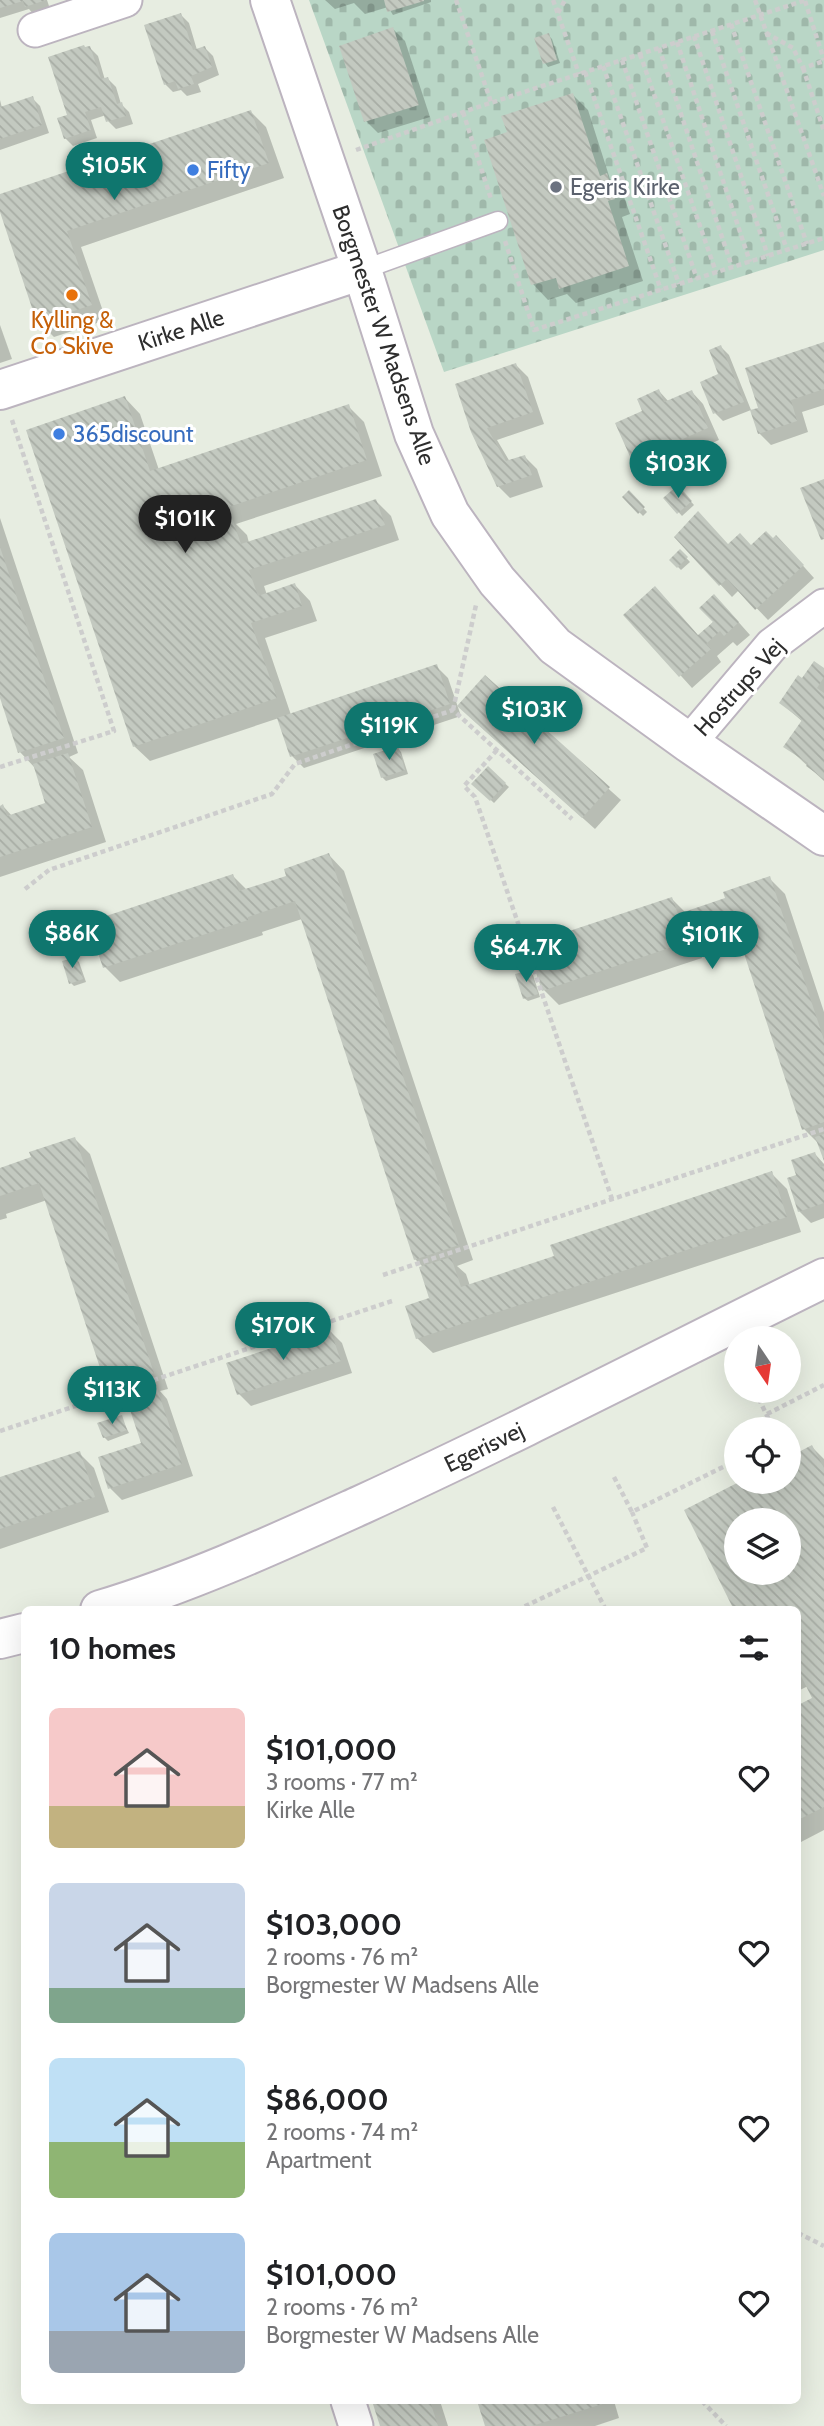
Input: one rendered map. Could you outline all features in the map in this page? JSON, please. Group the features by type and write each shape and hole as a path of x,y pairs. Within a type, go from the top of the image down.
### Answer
{"street":[{"path":"35,30 91,5 125,0"},
{"name":"Borgmester W Madsens Alle","path":"270,0 362,270 414,434 450,514 497,581 555,646 824,836"},
{"name":"Kirke Alle","path":"1,390 362,270"},
{"name":"Hostrups Vej","path":"689,743 772,645 824,606"},
{"name":"Egerisvej","path":"127,1606 293,1536 448,1465 824,1278"},
{"path":"0,1639 21,1634"},
{"path":"349,2404 356,2426"}],"lane":[{"path":"362,270 498,221"}],"path":[{"path":"456,0 491,102"},
{"path":"553,0 661,290"},
{"path":"558,13 565,0"},
{"path":"755,0 824,196"},
{"path":"325,161 491,102 805,0 824,60 803,68"},
{"path":"731,24 807,244"},
{"path":"712,30 787,250"},
{"path":"766,33 793,48 803,68 824,131"},
{"path":"694,36 768,256"},
{"path":"677,42 750,262"},
{"path":"659,48 732,267"},
{"path":"640,54 716,272"},
{"path":"622,60 697,279"},
{"path":"603,66 679,284"},
{"path":"463,112 534,330 824,238"},
{"path":"0,767 114,731 1,390"},
{"path":"453,710 476,606 468,595"},
{"path":"453,710 572,819"},
{"path":"24,890 49,870 272,794 295,764 453,710"},
{"path":"497,750 464,786 475,797 612,1199"},
{"path":"383,1275 824,1129"},
{"path":"0,1431 392,1301"},
{"path":"766,1414 824,1385"},
{"path":"761,1404 768,1417"},
{"path":"632,1511 724,1466"},
{"path":"525,1606 647,1548 614,1477"},
{"path":"553,1507 604,1606"},
{"path":"801,2234 824,2246"},
{"path":"705,2404 726,2426"}],"green space":[{"path":"309,0 824,0 824,250 444,372"}],"building":[{"path":"0,0 46,0 25,7 23,1 0,8"},
{"path":"384,0 424,0 424,1 387,12"},
{"path":"181,13 193,50 205,46 212,67 191,76 194,84 178,89 175,81 164,85 144,25"},
{"path":"393,27 419,105 364,122 339,46"},
{"path":"549,33 557,60 543,64 534,38"},
{"path":"84,45 90,46 101,79 108,77 117,104 122,102 126,116 106,122 101,107 85,112 91,130 64,139 57,118 67,115 48,57"},
{"name":"Egeris Kirke","path":"573,93 600,176 607,173 615,199 608,201 629,266 559,289 556,278 531,285 484,140 507,132 501,116"},
{"path":"33,96 42,125 0,139 0,107"},
{"path":"251,110 269,163 67,231 92,305 37,323 0,212 0,194"},
{"path":"824,342 824,389 791,400 797,421 758,434 750,410 758,408 745,368"},
{"path":"721,345 744,402 713,414 700,382 718,374 709,350"},
{"path":"516,363 533,412 487,428 506,461 525,455 532,475 497,487 471,432 455,384"},
{"path":"659,389 664,402 692,390 708,428 632,461 615,423 642,411 637,399"},
{"path":"125,396 150,471 349,404 367,460 205,515 208,525 232,518 241,544 376,499 385,525 249,570 258,596 295,583 302,606 251,623 277,698 133,747 26,430"},
{"path":"824,479 824,539 821,540 800,488"},
{"path":"678,485 692,501 677,514 663,498"},
{"path":"629,490 645,507 638,514 622,497"},
{"path":"698,511 728,544 740,533 751,545 766,531 773,538 776,535 804,565 755,610 727,579 719,586 674,537"},
{"path":"0,547 64,738 18,753 0,698"},
{"path":"680,549 688,557 677,568 669,560"},
{"path":"655,586 698,635 713,622 699,608 714,594 739,622 724,636 720,631 706,644 711,649 679,677 623,615"},
{"path":"814,661 824,668 824,677 817,688 824,693 824,779 806,766 808,763 783,747 802,720 779,703 798,675 802,678"},
{"path":"437,664 450,704 290,757 277,718"},
{"path":"485,675 610,787 582,818 457,706"},
{"path":"398,746 405,770 381,778 373,754"},
{"path":"68,753 92,827 0,857 0,806 3,804 7,816 45,803 33,764"},
{"path":"488,766 506,783 490,801 471,784"},
{"path":"329,853 459,1245 414,1260 295,901 248,917 248,920 103,968 88,922 233,874 239,891 286,876 284,869"},
{"path":"770,876 824,1040 824,1122 802,1130 734,923 686,939 687,942 542,991 527,945 672,897 678,914 725,898 723,892"},
{"path":"76,957 83,979 69,984 62,961"},
{"path":"530,970 538,994 523,999 515,974"},
{"path":"824,1134 824,1161 815,1137"},
{"path":"75,1137 154,1373 107,1389 39,1183 0,1196 0,1168 31,1157 29,1152"},
{"path":"815,1152 820,1167 824,1166 824,1203 798,1212 787,1178 796,1175 791,1160"},
{"path":"772,1171 787,1217 416,1339 405,1306 429,1298 419,1267 451,1257 461,1287 554,1256 550,1245"},
{"path":"330,1329 341,1361 237,1395 226,1363"},
{"path":"156,1385 182,1464 108,1489 98,1457 141,1443 125,1395"},
{"path":"122,1415 127,1430 103,1438 97,1423"},
{"path":"812,1445 824,1468 824,1807 801,1818 801,1704 812,1698 801,1676 801,1606 732,1606 684,1510 724,1490 724,1494 801,1494 801,1451"},
{"path":"80,1451 95,1497 0,1529 0,1477"},
{"path":"373,2404 431,2404 438,2426 380,2426"},
{"path":"478,2404 603,2404 532,2426 485,2426"}],"place":[{"name":"Fifty","path":"193,170"},
{"name":"Egeris Kirke","path":"556,187"},
{"name":"Kylling & Co Skive","path":"72,295"},
{"name":"365discount","path":"59,434"}]}
